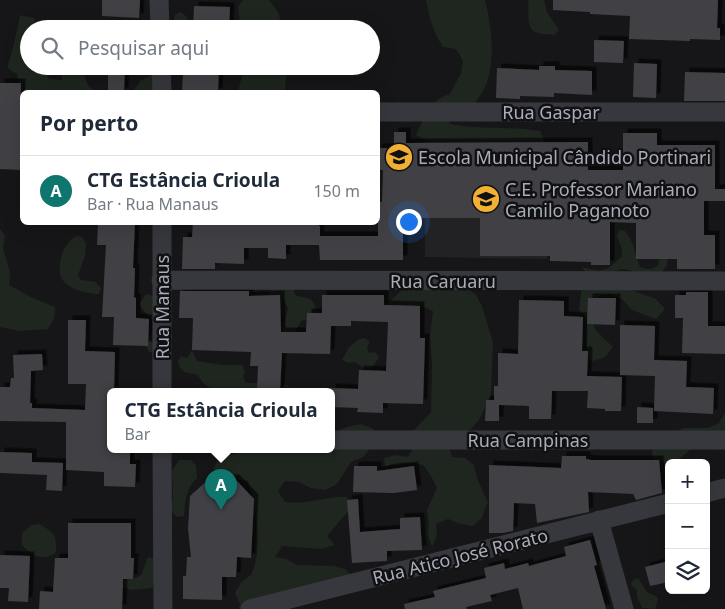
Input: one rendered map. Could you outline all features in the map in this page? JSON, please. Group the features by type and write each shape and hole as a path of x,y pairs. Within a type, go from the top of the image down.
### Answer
{"street":[{"path":"159,0 160,20"},
{"path":"161,75 162,90"},
{"name":"Rua Gaspar","path":"380,112 725,112"},
{"name":"Rua Manaus","path":"162,225 162,388"},
{"name":"Rua Caruaru","path":"161,280 725,281"},
{"name":"Rua Campinas","path":"335,440 725,440"},
{"path":"162,453 163,609"},
{"path":"710,492 725,488"},
{"name":"Rua Atico José Rorato","path":"250,609 665,503"},
{"path":"600,520 624,609"}],"shaded area":[{"path":"243,0 269,0 278,12 280,20 240,20 238,7"},
{"path":"426,0 485,0 487,10 492,47 487,83 468,112 447,113 450,124 540,131 546,144 441,145 416,135 432,105 442,97 450,94 461,73 463,61 456,49 443,47 432,24"},
{"path":"528,0 544,0 547,12 559,30 554,35 540,34 531,28 528,19"},
{"path":"181,12 188,20 174,20 175,14"},
{"path":"20,15 34,18 34,20 20,20 20,75 47,75 49,79 62,80 62,75 84,75 89,87 95,90 22,90 19,86 17,74 7,68"},
{"path":"151,75 171,75 160,90 134,90 140,81"},
{"path":"242,75 286,75 285,90 238,90"},
{"name":"C.E. Professor Mariano Camilo Paganoto","path":"424,141 547,142 547,259 425,257"},
{"path":"0,229 5,236 3,248 10,272 9,285 55,307 54,319 48,329 20,331 0,327"},
{"path":"620,230 625,231 630,239 640,267 654,268 658,265 661,253 668,253 667,265 659,276 640,276 629,270 621,269 609,274 585,273 582,267 604,270 622,256 622,249 617,236"},
{"path":"76,236 82,237 86,243 85,256 78,275 81,280 96,282 101,288 99,294 88,293 70,286 65,283 60,274 62,255 68,243"},
{"path":"582,284 632,290 656,299 665,309 656,319 632,310 623,300 611,294 599,296 592,313 593,325 600,335 613,347 605,357 593,361 579,353 587,349 587,319 579,310"},
{"path":"292,287 296,296 308,298 313,302 316,314 312,318 301,321 295,332 282,333 288,308 283,299 269,297 270,291 272,289"},
{"path":"466,287 476,295 482,306 493,343 491,394 479,420 470,430 457,434 449,446 452,457 465,458 474,465 477,478 488,503 482,518 473,526 460,524 448,519 436,524 437,536 432,547 428,535 427,510 437,488 431,476 423,465 413,463 395,464 385,467 384,458 396,455 408,457 414,446 413,431 431,412 432,363 430,337 433,311 421,306 385,306 403,289"},
{"path":"146,294 156,297 171,329 172,336 168,348 157,354 149,352 146,346 154,327 152,320 139,305"},
{"path":"365,338 370,342 367,347 369,353 375,352 379,357 372,368 365,369 355,362 348,363 342,360 349,347 359,339"},
{"path":"192,350 197,361 222,365 242,365 245,371 243,377 246,383 281,383 293,388 280,385 278,388 210,388 202,382 198,375 182,370 178,361 181,356 187,358"},
{"path":"725,413 725,436 691,449 680,459 665,459 665,464 653,459 652,447 683,428 707,428 718,424"},
{"path":"360,424 372,428 380,437 363,457 351,462 337,484 325,490 311,488 299,482 285,481 278,491 285,502 293,503 346,497 353,507 327,536 335,545 322,549 282,546 275,557 286,559 297,565 334,566 345,569 354,578 252,607 239,608 240,604 235,593 241,583 251,574 257,552 256,514 248,481 223,478 213,469 220,457 238,453 335,453 336,432"},
{"path":"179,460 191,460 196,465 197,478 188,491 184,516 177,517 172,512 171,505 173,499 172,471"},
{"path":"39,524 54,535 56,542 56,552 46,557 33,555 22,545 22,533 32,525"},
{"path":"148,557 154,559 155,583 152,588 132,590 113,585 120,580 136,578 141,575"},
{"path":"638,578 647,592 658,599 655,609 642,608 637,597 637,590 631,583"}],"building":[{"path":"102,0 140,0 139,18 102,16"},
{"path":"553,0 718,0 717,28 720,28 720,40 629,39 630,16 553,10"},
{"path":"194,6 230,7 229,20 193,20"},
{"path":"594,40 624,41 623,63 594,62"},
{"path":"634,63 657,64 656,98 633,97"},
{"path":"539,66 555,66 555,70 592,71 592,95 554,93 554,97 520,96 520,99 496,98 497,68 539,70"},
{"path":"685,72 725,73 725,101 684,101"},
{"path":"108,75 125,75 124,90 108,90"},
{"path":"183,75 219,75 218,90 182,90"},
{"path":"0,83 21,83 20,170 0,169"},
{"path":"394,132 406,132 406,143 588,142 588,170 623,170 623,133 657,133 657,145 715,145 715,189 725,189 725,201 704,201 704,235 715,235 715,269 677,269 677,259 636,259 636,223 610,222 610,265 591,265 591,262 550,261 550,256 480,256 480,218 420,218 420,222 403,222 403,260 320,260 319,245 286,245 286,259 268,258 268,248 244,248 244,264 215,263 215,269 182,269 183,237 192,237 193,225 319,225 320,236 378,236 383,170 380,170 380,148 394,148"},
{"path":"98,225 135,225 133,268 135,268 134,297 136,298 136,318 149,319 148,346 113,345 114,317 102,317 106,245 97,245"},
{"path":"180,291 249,291 249,296 280,295 281,332 306,332 307,313 322,313 322,295 384,295 384,305 420,306 420,338 425,338 423,404 383,403 383,413 357,412 358,408 335,407 335,388 358,389 359,370 386,371 388,322 351,321 351,326 331,326 330,354 282,353 280,388 257,388 258,366 250,366 251,352 192,350 193,318 179,318"},
{"path":"686,292 708,292 708,326 725,326 725,354 682,353 683,318 675,318 675,295 686,295"},
{"path":"588,298 616,298 615,325 587,324"},
{"path":"519,300 564,301 564,316 583,317 582,351 588,351 587,376 622,377 621,411 587,408 588,391 552,391 551,419 529,419 529,406 499,405 499,421 485,421 486,400 494,400 494,386 498,386 498,353 518,354"},
{"path":"68,320 86,320 85,351 115,352 114,388 107,388 107,453 130,453 130,464 136,464 135,487 104,486 104,472 66,470 66,422 0,421 0,387 10,387 11,378 14,378 13,355 42,354 43,370 31,371 30,403 32,403 32,408 85,410 86,384 68,384"},
{"path":"620,325 655,326 654,360 687,361 686,387 714,388 713,414 654,411 655,376 620,375"},
{"path":"637,407 653,408 653,423 637,423"},
{"path":"0,452 32,453 32,462 63,463 62,491 46,490 47,475 0,473"},
{"path":"562,456 586,456 586,459 591,460 659,460 662,493 636,500 633,494 588,492 589,512 537,523 535,504 514,503 513,531 489,533 489,465 561,468"},
{"path":"354,466 377,466 377,471 414,466 417,490 394,493 353,492"},
{"path":"209,479 235,479 254,499 251,558 237,557 236,577 222,577 222,600 183,599 183,576 186,576 187,557 191,557 188,528 190,496"},
{"path":"358,499 360,532 400,529 400,518 420,517 422,550 387,551 387,561 352,563 347,500"},
{"path":"68,523 131,523 131,558 134,558 133,579 123,579 122,609 39,609 40,591 53,592 55,558 68,558"},
{"path":"590,540 597,565 594,566 606,609 523,609 518,588 490,595 492,601 466,607 467,609 405,609 404,604 435,597 433,591 486,578 484,568 504,563 505,569 528,563 529,566 566,556 564,547"},
{"path":"0,555 30,556 28,602 8,601 9,588 0,588"},
{"path":"665,562 665,583 650,586 645,567"}],"place":[{"name":"Escola Municipal Cândido Portinari","path":"399,157"},
{"name":"C.E. Professor Mariano Camilo Paganoto","path":"486,199"},
{"name":"CTG Estância Crioula","path":"221,510"}]}
